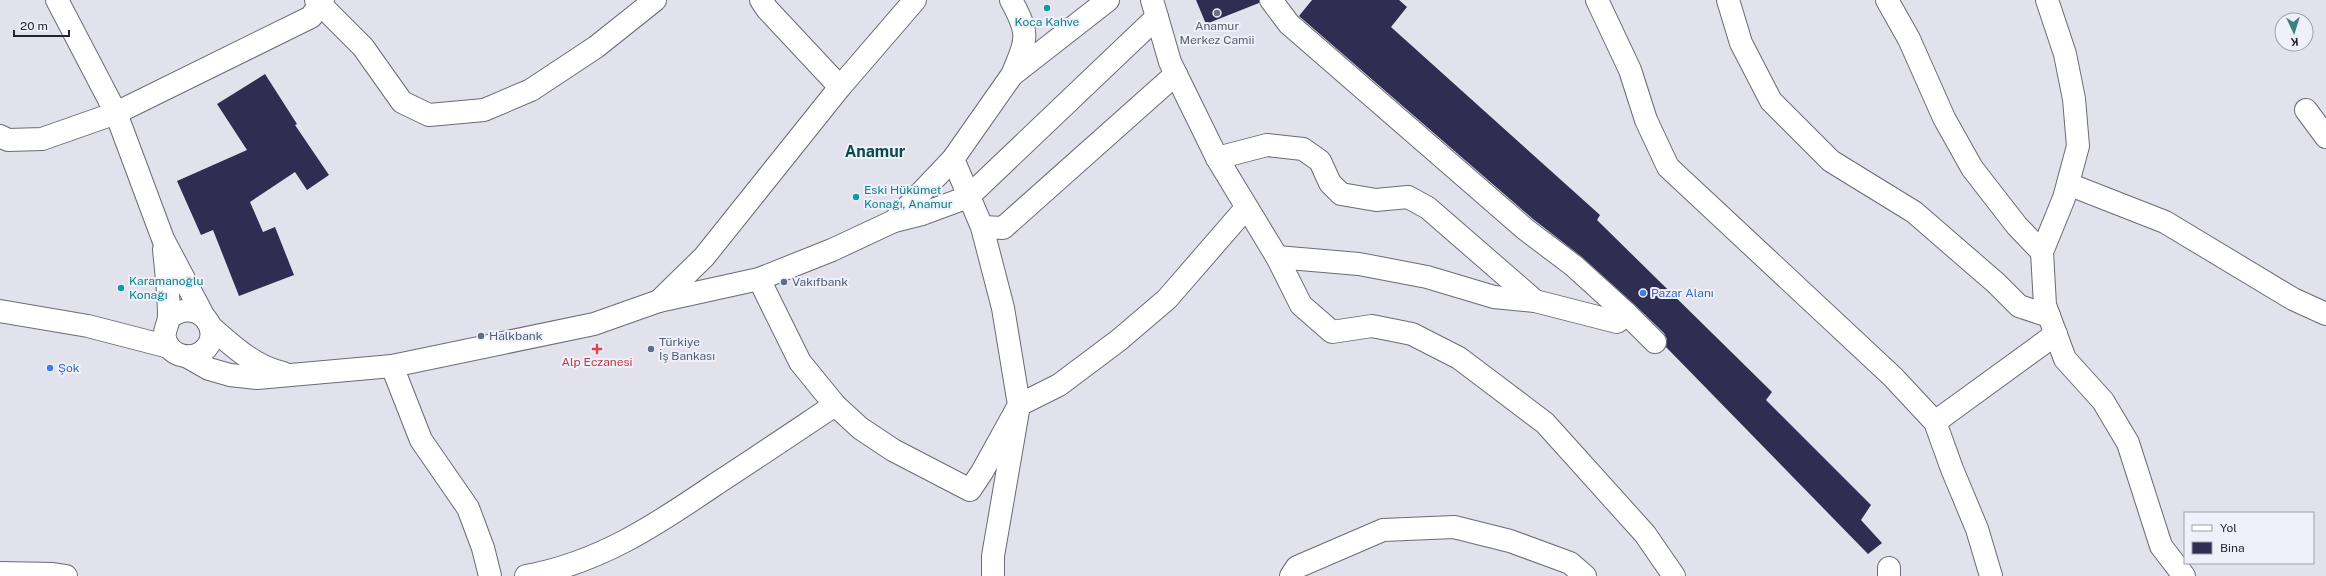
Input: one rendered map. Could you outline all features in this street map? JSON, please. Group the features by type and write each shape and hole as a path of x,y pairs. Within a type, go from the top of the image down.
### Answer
{"street":[{"path":"0,311 88,326 178,352 195,355 207,347 212,334 207,321 163,239 116,113 56,0"},
{"path":"0,136 8,140 42,139 116,113 311,17 320,2 363,46 402,102 430,115 484,110 531,90 596,47 656,0"},
{"path":"761,0 840,87"},
{"path":"659,301 704,257 840,87 915,0"},
{"path":"894,221 953,159 1012,75 1026,42 1022,20 1011,0"},
{"path":"1012,75 1108,0"},
{"path":"1271,0 1289,24 1526,229 1574,266 1628,314 1655,342"},
{"path":"1597,0 1630,70 1646,120 1668,167 1893,377 1935,422 1977,530 1991,576"},
{"path":"1728,0 1741,43 1771,101 1831,161 1914,212 1996,283 2019,306 2053,325"},
{"path":"1887,0 1909,39 1944,118 1972,168 2017,226 2042,252"},
{"path":"2047,0 2065,54 2074,99 2078,146 2068,184 2042,252 2045,305 2065,359 2103,402 2128,443 2162,546 2184,576"},
{"path":"290,374 268,370 247,358 207,321 190,310 175,313 170,318 164,333 178,352 209,369 230,375 257,378 392,366 594,324 659,301 758,279 832,250 894,221 922,214 968,197 1155,8 1170,62 1217,158 1277,257 1300,305 1332,332 1372,326 1412,334 1459,358 1544,423 1645,534 1674,576"},
{"path":"982,227 1003,228 1176,74"},
{"path":"2306,110 2326,137"},
{"path":"1217,158 1267,145 1303,149 1320,161 1330,183 1341,194 1376,200 1408,197 1428,208 1535,301"},
{"path":"953,159 982,227 1003,308 1019,406 993,556 993,576"},
{"path":"2068,184 2165,222 2293,299 2326,314"},
{"path":"758,279 800,362 835,405 860,428 893,450 970,490 982,472 1019,406 1059,385 1119,340 1166,299 1246,208"},
{"path":"163,239 170,318"},
{"path":"1277,257 1359,264 1427,277 1494,297 1535,301 1617,322 1628,314"},
{"path":"1935,422 2053,325"},
{"path":"392,366 421,440 468,508 483,548 490,576"},
{"path":"526,576 557,571 602,554 647,530 835,405"},
{"path":"1291,576 1297,567 1383,530 1454,526 1510,541 1570,563 1585,576"},
{"path":"0,573 53,574 66,576"}],"building":[{"name":"Anamur Merkez Camii","path":"1196,0 1259,0 1259,3 1206,24"},
{"name":"Pazar Alanı","path":"1312,0 1399,0 1407,7 1391,27 1600,215 1597,220 1772,392 1766,400 1871,505 1861,520 1882,543 1868,554 1666,347 1667,339 1664,333 1635,305 1582,257 1533,219 1299,16"},
{"path":"265,74 297,124 295,125 329,175 307,190 295,172 250,202 263,232 275,227 294,275 239,296 213,230 201,235 177,181 247,150 217,104"}],"place":[{"name":"Koca Kahve","path":"1047,8"},
{"name":"Anamur Merkez Camii","path":"1217,13"},
{"name":"Eski Hükümet Konağı, Anamur","path":"856,197"},
{"name":"Vakıfbank","path":"784,282"},
{"name":"Karamanoğlu Konağı","path":"121,288"},
{"name":"Pazar Alanı","path":"1643,293"},
{"name":"Halkbank","path":"481,336"},
{"name":"Alp Eczanesi","path":"597,349"},
{"name":"Türkiye İş Bankası","path":"651,349"},
{"name":"Şok","path":"50,368"}],"district":[{"name":"Anamur","path":"875,151"}]}
